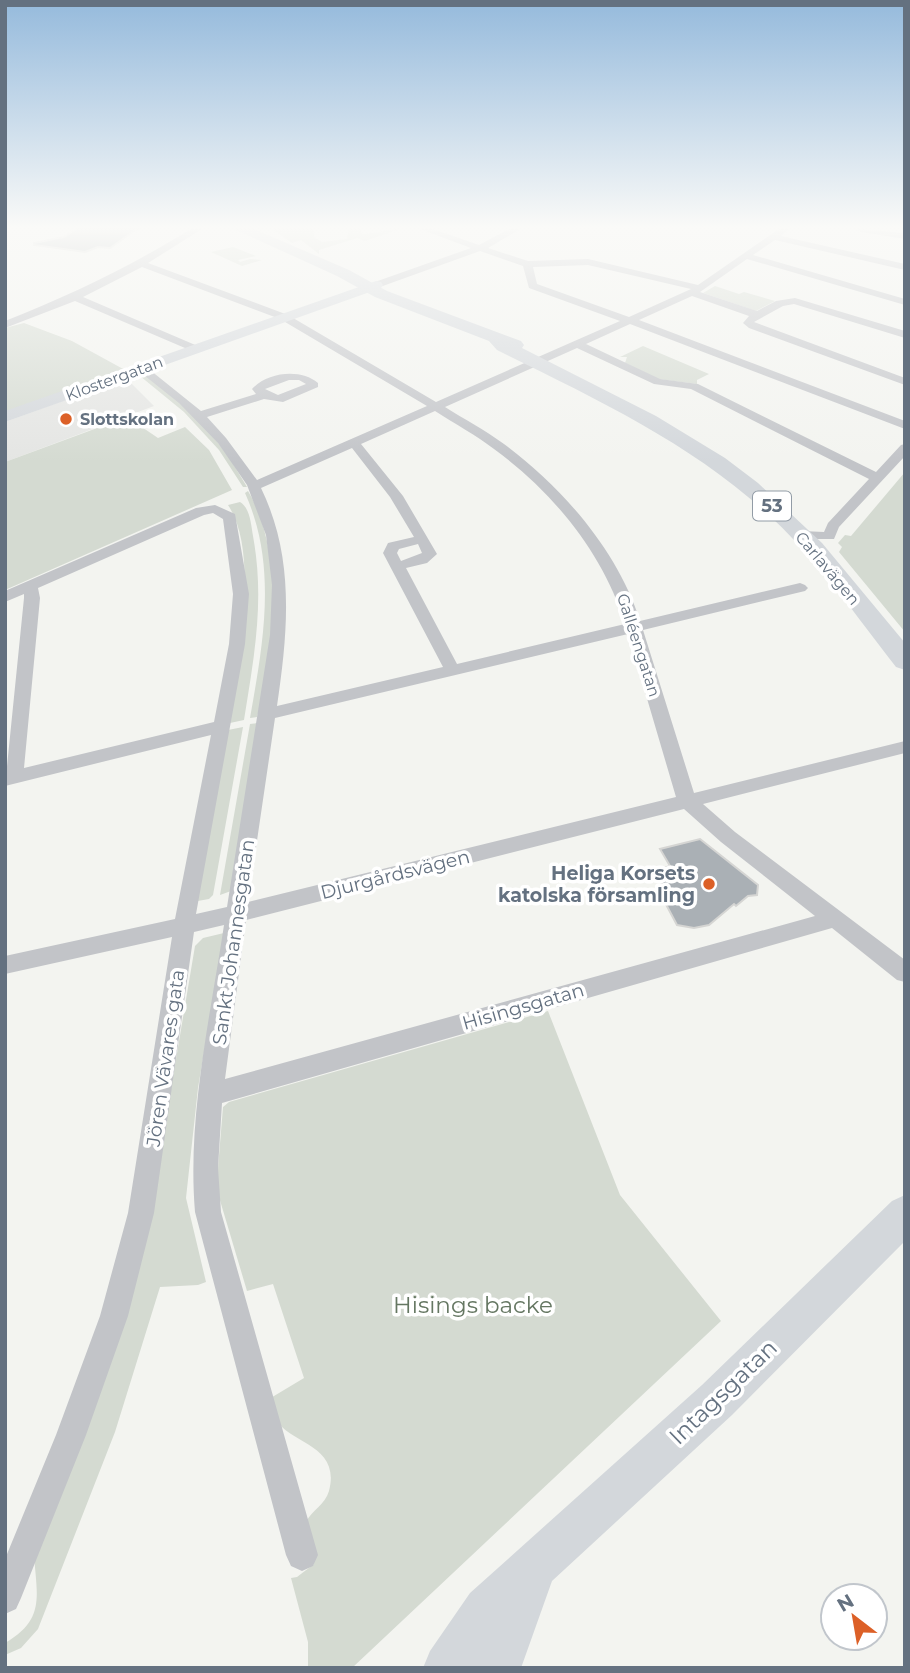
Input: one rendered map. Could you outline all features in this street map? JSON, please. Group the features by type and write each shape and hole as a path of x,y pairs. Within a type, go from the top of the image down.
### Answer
{"main road":[{"name":"Carlavägen","path":"420,307 539,360 726,469 755,491 802,535 905,661"}],"street":[{"path":"5,325 51,307"},
{"path":"97,307 197,349"},
{"name":"Galléengatan","path":"257,307 284,317 500,447 577,521 602,555 623,592 687,801"},
{"name":"Klostergatan","path":"5,417 313,307"},
{"path":"592,307 905,425"},
{"path":"253,487 658,307"},
{"path":"738,307 758,315"},
{"path":"773,307 748,323 905,382"},
{"path":"815,307 905,335"},
{"path":"577,344 658,382 694,386 878,478"},
{"name":"Sankt Johannesgatan","path":"141,368 201,415 253,487 272,534 280,582 278,637 212,1094 205,1191 208,1212 302,1555"},
{"path":"201,415 264,394"},
{"path":"354,443 378,470 416,523 423,538 393,546 389,550 453,671"},
{"path":"802,535 829,536 833,526 905,448"},
{"name":"Jören Vävares gata","path":"5,1598 71,1435 114,1316 141,1213 184,923 237,644 241,594 230,517 215,509 188,516 30,586"},
{"path":"5,597 30,586 32,598 26,670 10,778 220,726"},
{"path":"267,714 800,587"},
{"name":"Djurgårdsvägen","path":"5,965 184,923 236,914 905,747"},
{"path":"687,801 728,837 905,973"},
{"name":"Hisingsgatan","path":"212,1094 834,919"},
{"name":"Intagsgatan","path":"447,1668 487,1610 717,1400 905,1214"},
{"name":"Intagsgatan","path":"497,1668 536,1565"}],"shaded area":[{"name":"Slottskolan","path":"126,378 154,406 5,462 5,422"}],"green space":[{"path":"744,307 763,307 756,311"},
{"path":"24,323 72,341 125,370 5,412 5,328"},
{"path":"643,346 709,374 697,380 697,384 658,379 625,363 627,357 620,357"},
{"path":"145,374 200,419 229,457 247,487 243,487 219,450 184,412 140,376"},
{"path":"127,417 158,438 185,427 209,450 232,490 5,590 5,462"},
{"path":"905,472 905,632 839,552 842,547 838,543 845,535 851,536"},
{"path":"248,491 267,542 273,602 272,633 263,691 257,717 250,718 263,634 265,577 262,549 245,493"},
{"path":"240,502 248,512 252,526 258,606 244,720 230,723 241,642 245,580 238,526 228,505"},
{"path":"257,723 231,891 220,895 250,724"},
{"path":"243,727 213,895 209,899 192,902 228,730"},
{"path":"224,933 198,1088 186,1198 206,1282 198,1285 160,1287 115,1432 38,1629 21,1648 5,1655 5,1643 28,1625 33,1615 37,1593 34,1553 151,1208 195,946 203,938"},
{"name":"Hisings backe","path":"548,1011 620,1195 721,1321 352,1668 308,1668 308,1642 291,1578 297,1577 314,1564 306,1522 327,1496 331,1476 328,1464 321,1455 283,1428 273,1413 269,1399 304,1378 273,1284 247,1291 219,1197 217,1180 223,1107 229,1102"}],"building":[{"name":"Heliga Korsets katolska församling","path":"700,839 758,885 757,895 748,896 736,906 734,904 709,925 694,928 677,925 660,893 660,874 663,873 661,869 670,866 660,849"}],"place":[{"name":"Slottskolan","path":"66,419"},
{"name":"Heliga Korsets katolska församling","path":"709,884"}]}
